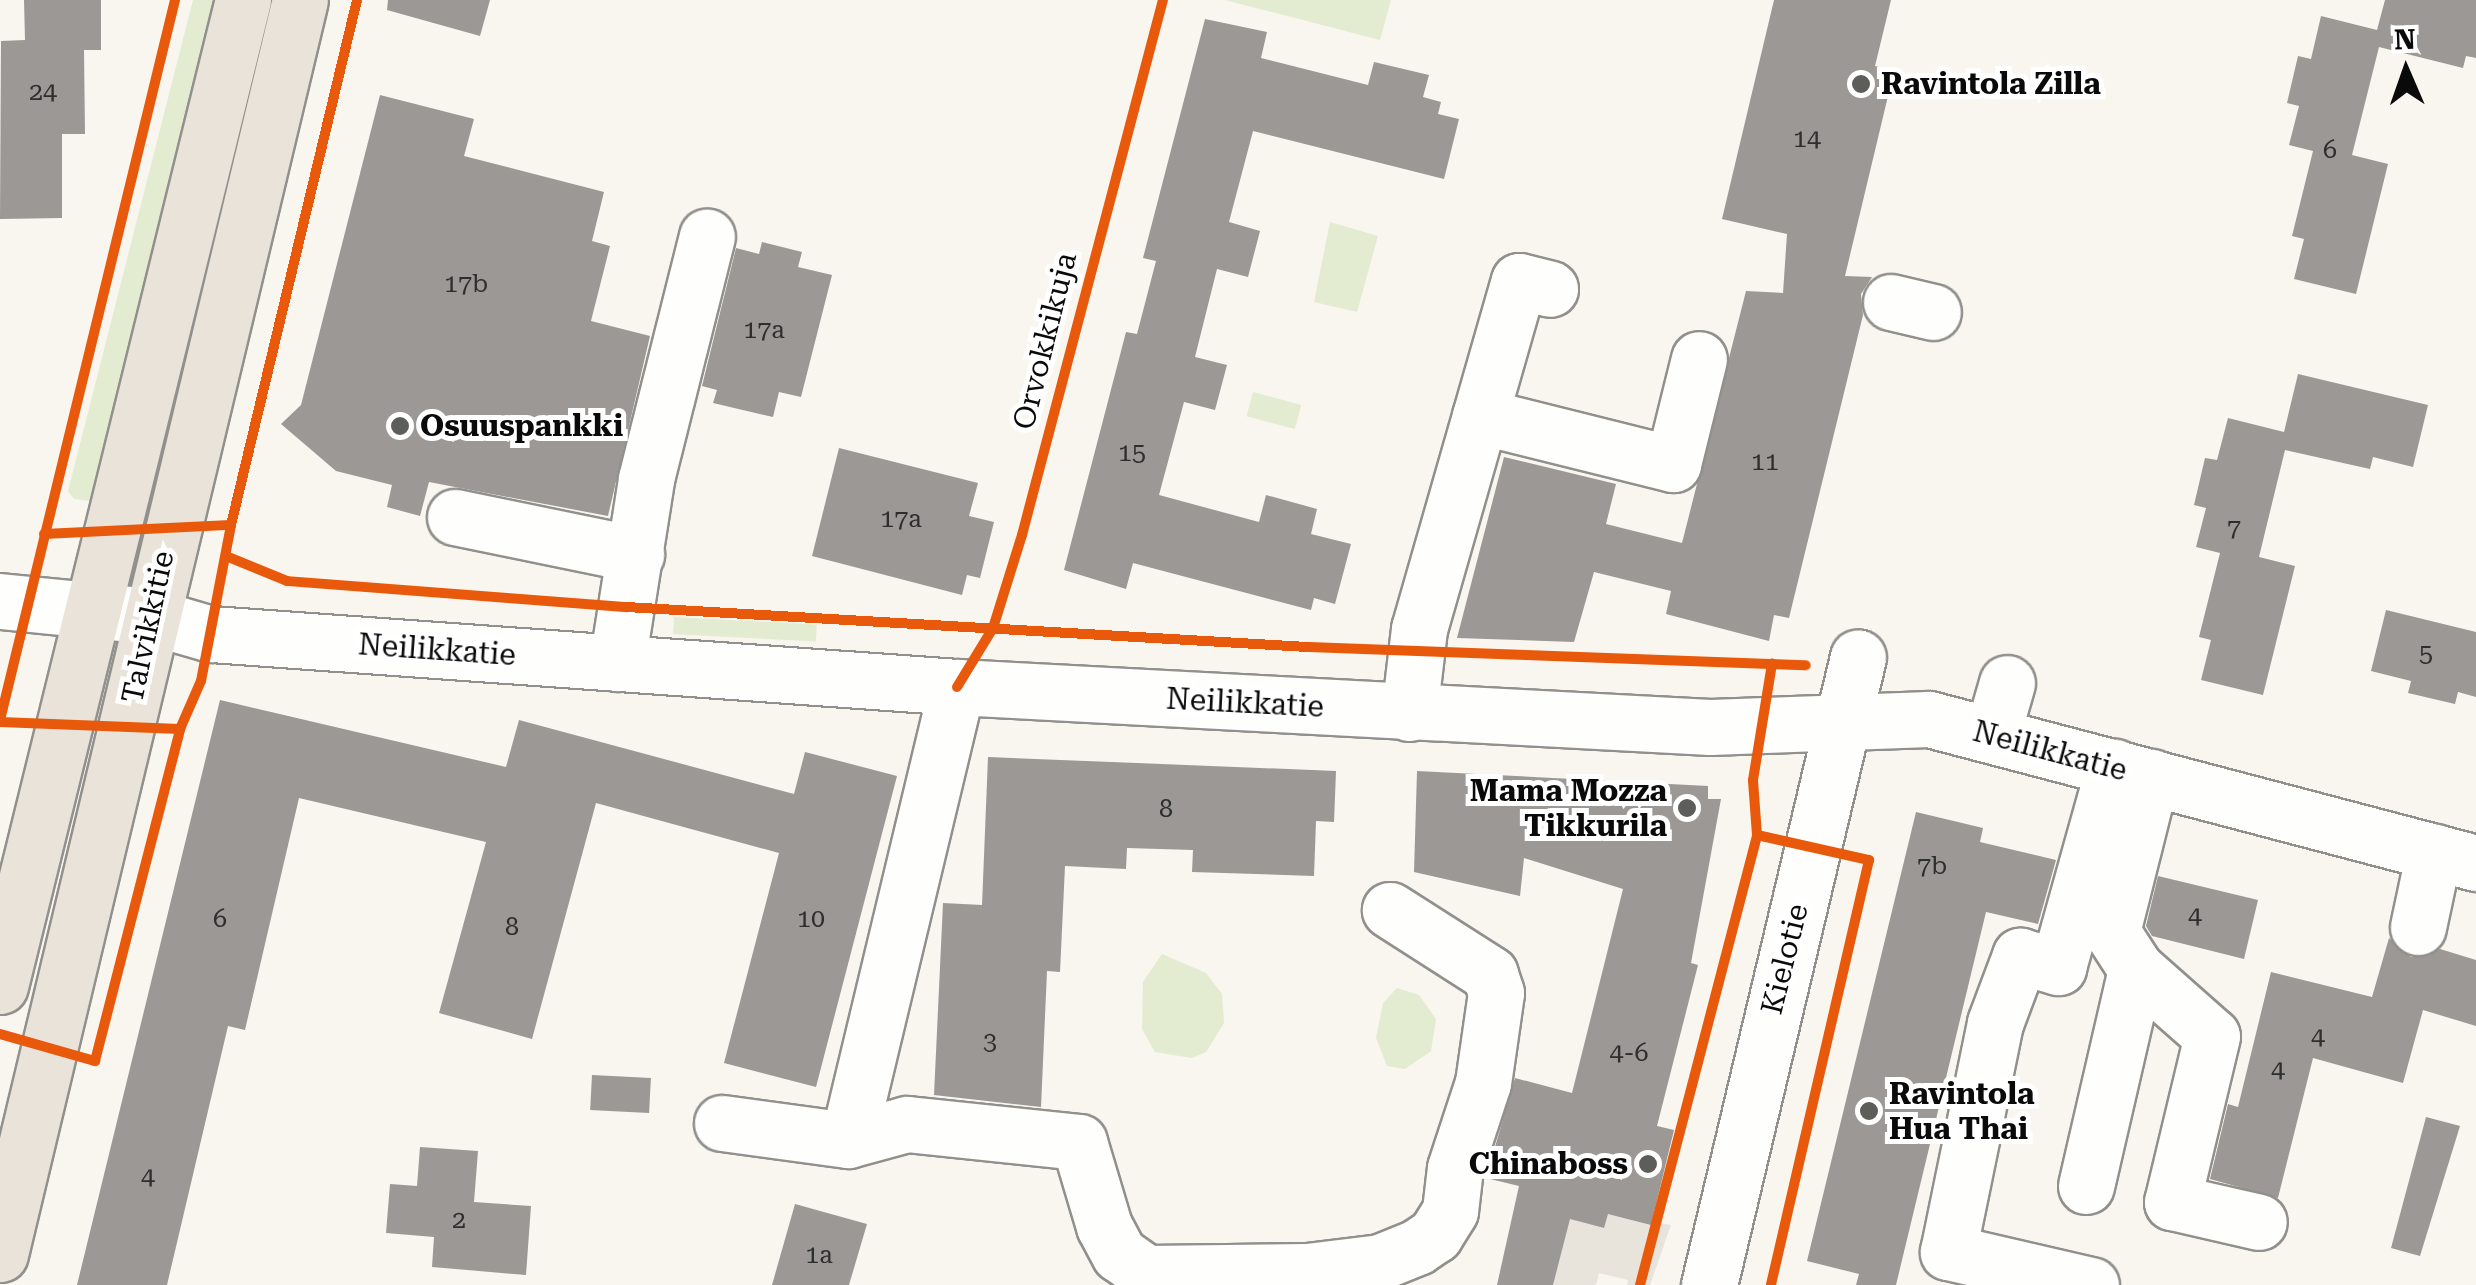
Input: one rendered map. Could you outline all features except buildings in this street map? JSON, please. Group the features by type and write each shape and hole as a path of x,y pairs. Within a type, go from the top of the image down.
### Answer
{"main road":[{"name":"Talvikkitie","path":"0,986 243,0"},
{"name":"Talvikkitie","path":"0,1254 149,616 300,0"}],"street":[{"path":"617,663 646,480 706,237"},
{"path":"1410,713 1416,640 1519,281 1550,288"},
{"path":"1480,416 1672,464 1698,359"},
{"path":"455,517 636,554"},
{"name":"Neilikkatie","path":"0,601 149,616 211,634 957,687 1762,728 1847,720 1928,719 2455,858"},
{"name":"Kielotie","path":"1706,1277 1847,720 1858,658"},
{"path":"1992,736 2007,683"},
{"path":"848,1140 957,687"},
{"path":"2132,772 2112,932 2136,969 2212,1036 2172,1202 2260,1222"},
{"path":"2092,1285 1948,1252 1995,1023 2020,956 2058,967 2132,772"},
{"path":"2418,927 2455,858"},
{"path":"722,1123 848,1140 908,1124 1080,1142 1104,1226 1119,1254 1146,1274 1308,1271 1380,1262 1435,1235 1450,1211 1455,1168 1483,1084 1496,994 1490,974 1390,910"},
{"path":"2086,1186 2136,969"}],"green space":[{"path":"193,0 213,0 94,494 90,501 74,499 68,491"},
{"path":"1225,0 1391,0 1380,40"},
{"path":"1330,222 1378,236 1357,312 1314,302"},
{"path":"1253,392 1301,405 1295,429 1247,416"},
{"path":"674,617 817,624 816,641 673,634"},
{"path":"1162,954 1206,973 1222,994 1224,1023 1206,1052 1192,1058 1155,1052 1142,1029 1143,982"},
{"path":"1397,988 1419,995 1436,1019 1431,1051 1405,1069 1387,1066 1376,1038 1383,1003"}],"shaded area":[{"path":"1556,1202 1578,1207 1575,1220 1603,1228 1608,1214 1671,1225 1650,1285 1627,1285 1628,1280 1599,1273 1596,1285 1553,1285 1555,1275 1537,1272"}],"cycle path":[{"path":"0,720 175,0"},
{"path":"0,1034 95,1061 180,729 201,681 231,525 357,0"},
{"name":"Orvokkikuja","path":"957,687 993,628 1022,535 1163,0"},
{"path":"44,534 231,525"},
{"path":"226,556 287,581 626,607 1307,647 1806,665"},
{"path":"1640,1285 1757,835 1753,780 1772,664"},
{"path":"0,722 180,729"},
{"path":"1757,835 1869,860 1771,1285"}],"place":[{"name":"Ravintola Zilla","path":"1861,84"},
{"name":"Osuuspankki","path":"400,426"},
{"name":"Mama Mozza Tikkurila","path":"1687,808"},
{"name":"Ravintola Hua Thai","path":"1869,1111"},
{"name":"Chinaboss","path":"1648,1164"}]}
